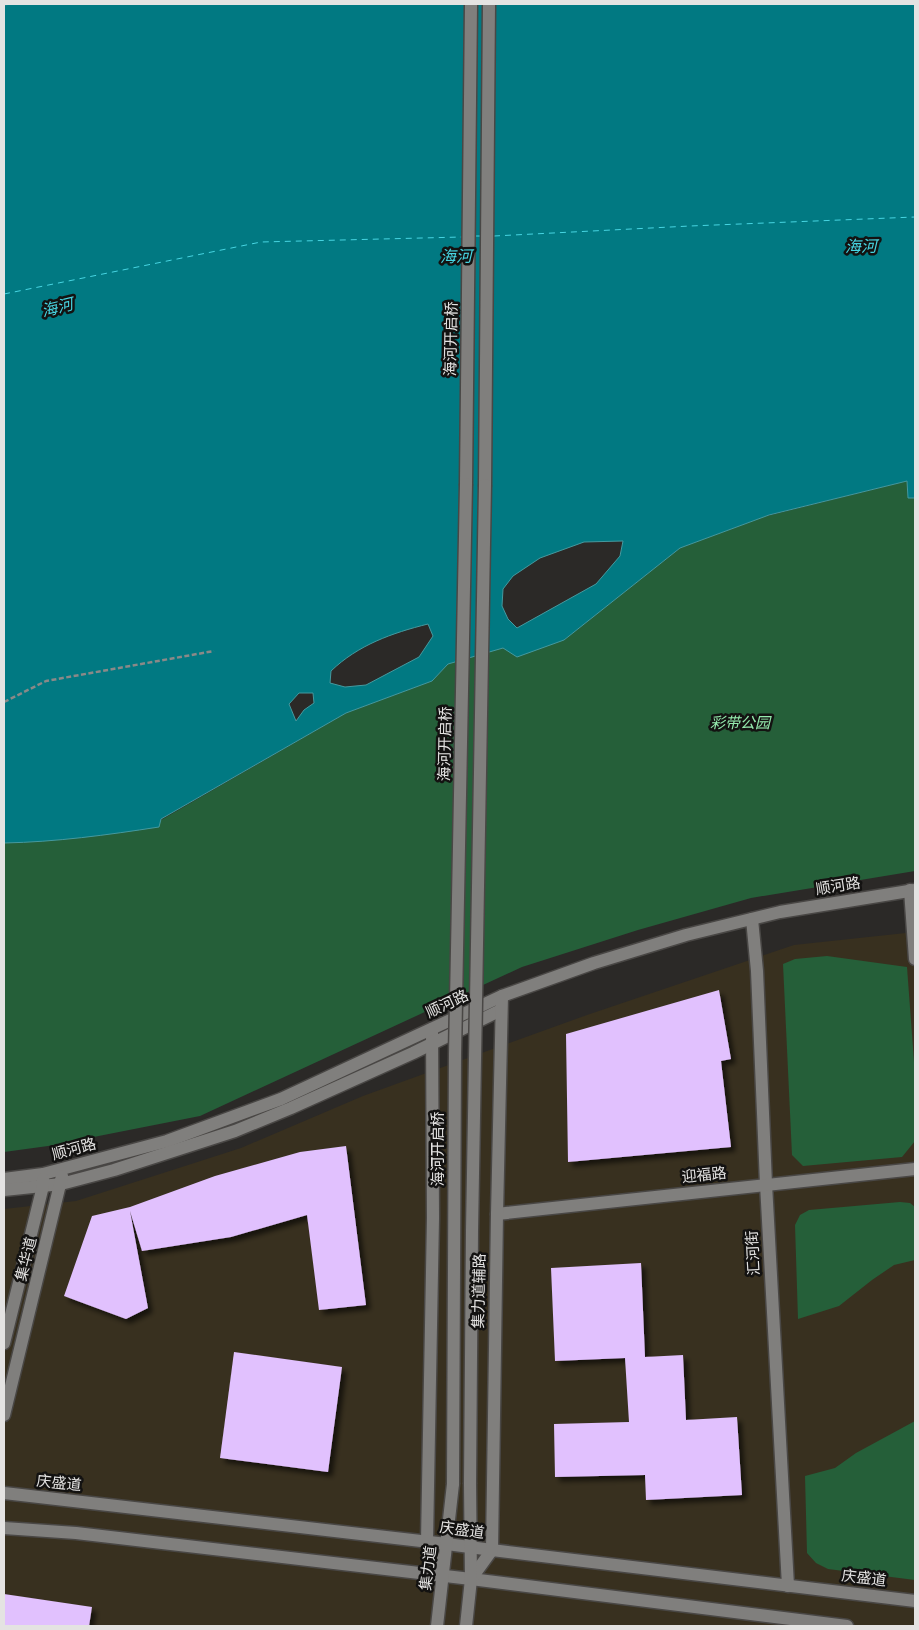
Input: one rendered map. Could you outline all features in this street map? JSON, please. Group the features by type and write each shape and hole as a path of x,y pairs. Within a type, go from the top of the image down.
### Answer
{"main road":[{"name":"海河开启桥","path":"453,1484 455,1054 466,484 471,4"},
{"path":"466,1626 471,1579 472,1231 485,486 489,4"},
{"path":"912,890 915,960"},
{"name":"顺河路","path":"4,1190 43,1180 64,1169 166,1141 281,1099 502,996 594,963 686,935 780,912 912,890"},
{"name":"汇河街","path":"752,919 757,971 766,1184 788,1586"},
{"name":"集力道辅路","path":"492,1550 496,1214 502,996"},
{"name":"顺河路","path":"4,1179 43,1180 61,1184 114,1170 235,1131 300,1104 432,1044 501,1010"},
{"path":"432,1029 433,1218 427,1541 442,1576"},
{"name":"集华道","path":"4,1415 64,1169"},
{"name":"迎福路","path":"496,1214 915,1169"},
{"name":"集华道","path":"4,1344 43,1180"},
{"name":"集力道","path":"437,1626 453,1484"},
{"name":"庆盛道","path":"4,1493 427,1541 471,1548 915,1601"},
{"path":"4,1528 76,1533 471,1579 788,1623 847,1626"},
{"path":"471,1579 492,1550"}],"path":[{"path":"4,702 46,681 214,652"}],"shaded area":[{"path":"915,932 915,1626 4,1626 4,1209 76,1201 241,1148 363,1096 587,1015 794,945"}],"green space":[{"name":"彩带公园","path":"907,481 908,498 915,498 915,871 751,898 638,930 522,967 200,1116 48,1146 4,1152 4,805 158,827 161,820 346,713 432,681 448,664 503,647 564,640 680,548 763,517"},
{"path":"827,956 907,967 915,1075 915,1141 902,1157 803,1166 792,1155 783,964 795,959"},
{"path":"900,1202 910,1203 915,1207 915,1260 894,1265 839,1306 798,1319 795,1225 800,1215 809,1210"},
{"path":"915,1421 915,1580 828,1569 816,1563 807,1553 805,1476 835,1468 856,1453"}],"water":[{"name":"海河","path":"915,4 915,498 908,498 907,481 769,515 680,548 564,640 517,657 503,648 448,664 432,681 346,713 161,819 159,827 81,838 4,843 4,5","holes":["623,541 620,556 596,584 517,628 508,619 502,606 503,589 513,576 540,558 584,542","428,624 433,636 419,657 366,685 345,687 330,683 331,671 352,654 376,641","299,693 313,693 314,703 304,710 296,721 289,704"]}],"building":[{"path":"719,990 731,1059 721,1061 731,1147 568,1162 566,1034"},
{"path":"346,1146 366,1305 319,1310 307,1215 231,1237 142,1251 130,1211 148,1308 126,1319 64,1296 92,1216 130,1207 215,1176 300,1152"},
{"path":"641,1263 645,1357 683,1355 686,1420 737,1417 742,1495 646,1500 645,1475 555,1477 554,1424 629,1422 625,1358 555,1361 551,1268"},
{"path":"234,1352 342,1367 328,1472 220,1458"},
{"path":"4,1594 92,1607 89,1626 4,1626"}],"ferry route":[{"path":"494,236 915,217"},
{"path":"474,236 482,236"},
{"path":"4,294 261,242 462,237"}]}
